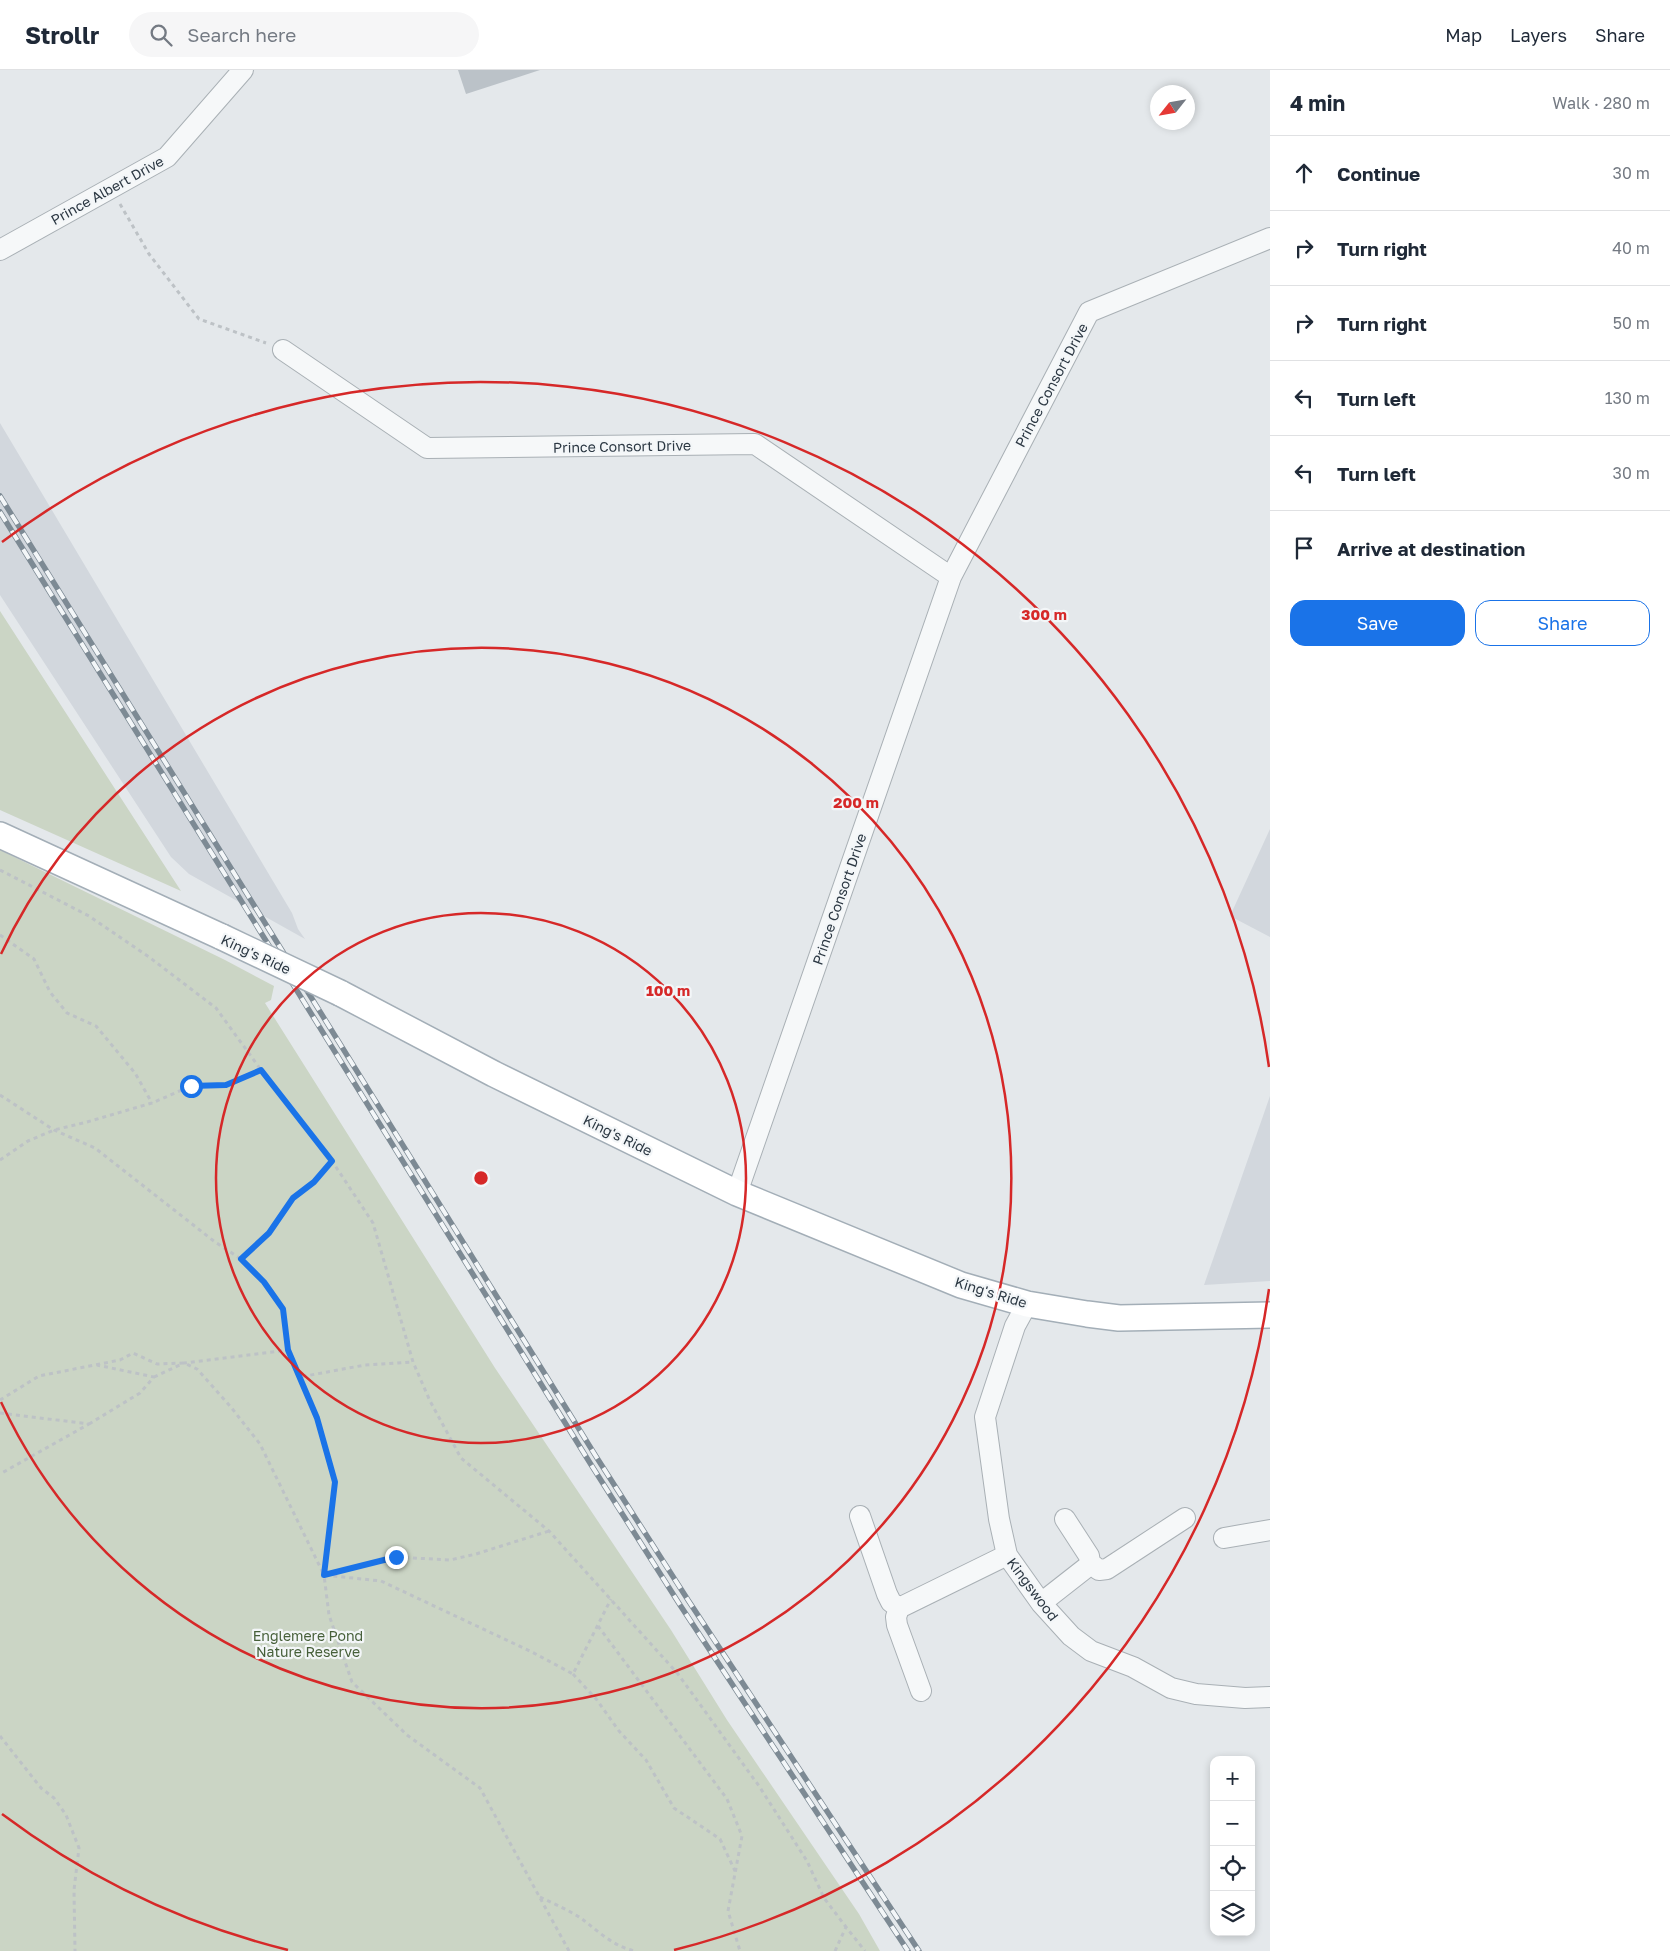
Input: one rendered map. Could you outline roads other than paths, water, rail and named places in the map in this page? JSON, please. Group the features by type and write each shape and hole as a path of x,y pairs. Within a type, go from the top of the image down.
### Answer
{"main road":[{"name":"King's Ride","path":"0,835 340,993 494,1074 736,1193 962,1285 1027,1304 1119,1318 1270,1315"}],"street":[{"name":"Prince Albert Drive","path":"0,250 167,157 243,70"},
{"name":"Prince Consort Drive","path":"736,1193 951,577 1089,312 1270,238"},
{"name":"Prince Consort Drive","path":"284,350 427,448 755,444 951,577"},
{"name":"Kingswood","path":"1027,1304 1015,1326 985,1417 999,1519 1006,1555 1041,1603 1071,1636 1091,1650 1133,1667 1171,1688 1196,1694 1245,1698 1270,1697"},
{"path":"860,1516 886,1594 891,1602 899,1608"},
{"path":"1064,1519 1089,1556 1090,1562 1099,1570 1107,1569 1185,1518"},
{"path":"1224,1538 1270,1530"},
{"path":"921,1691 897,1625 896,1618 899,1608 1006,1555"},
{"path":"1041,1603 1087,1567 1090,1562"}],"railway":[{"path":"0,496 597,1458 919,1951"},
{"path":"0,512 590,1463 680,1605 908,1951"}],"park label":[{"name":"Englemere Pond Nature Reserve","path":"308,1644"}]}
